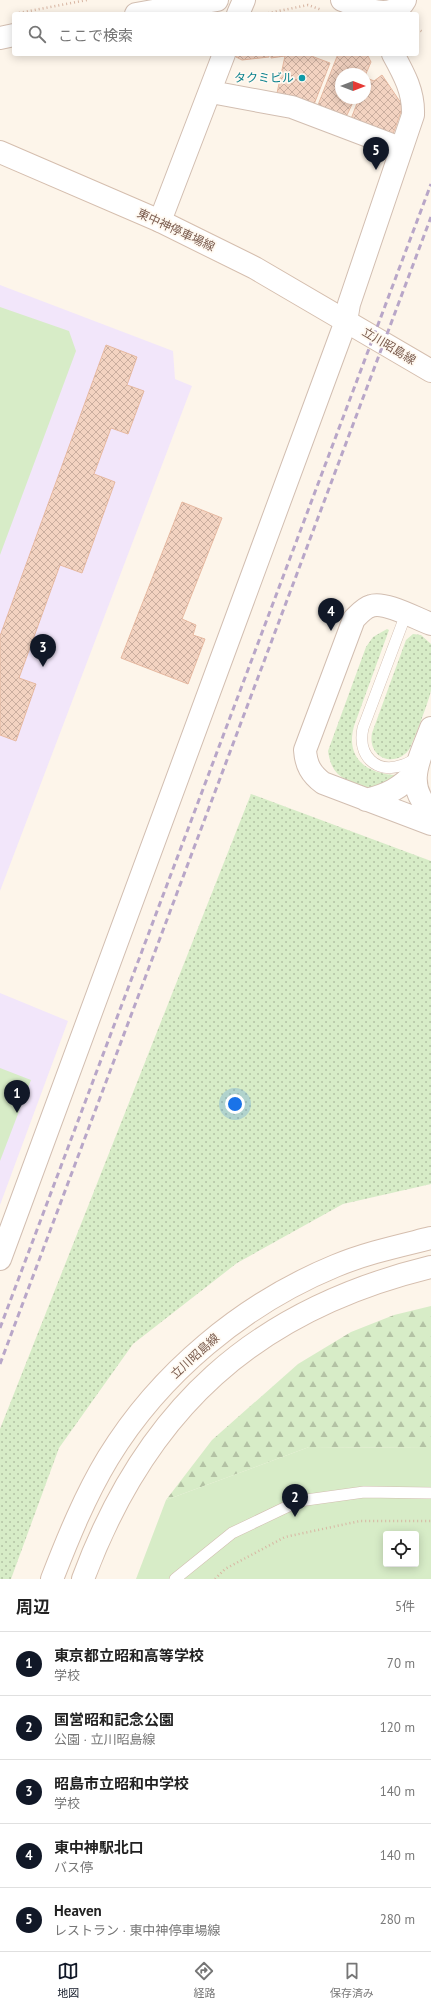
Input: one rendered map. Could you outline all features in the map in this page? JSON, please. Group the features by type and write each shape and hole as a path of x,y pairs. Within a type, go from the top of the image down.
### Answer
{"street":[{"path":"148,12 217,0"},
{"path":"239,12 244,0"},
{"path":"335,6 370,12 384,12 396,10 405,0"},
{"path":"0,38 12,35"},
{"path":"160,221 211,92 223,56"},
{"path":"0,1259 346,321 349,304 400,148 413,114 414,100 409,86 394,56"},
{"path":"211,92 292,107 400,148"},
{"name":"東中神停車場線","path":"0,152 160,221 255,268 346,321"},
{"name":"立川昭島線","path":"346,321 431,371"},
{"path":"431,624 383,605 372,606 361,612 354,619 305,750 306,760 310,770 316,778 323,783 431,824"},
{"path":"366,800 394,792 406,782 418,764 431,728"},
{"path":"418,764 416,788 424,804 431,811"},
{"name":"立川昭島線","path":"52,1579 85,1499 108,1458 136,1418 168,1381 208,1343 247,1313 291,1288 335,1266 382,1250 431,1238"},
{"path":"83,1579 97,1541 118,1497 146,1453 179,1410 213,1376 253,1343 296,1316 345,1293 392,1277 431,1267"}],"lane":[{"path":"406,614 363,728 361,738 365,755 378,765 393,767 418,764"},
{"path":"175,1579 232,1533 299,1501 364,1492 431,1493"}],"path":[{"path":"25,12 87,0"},
{"path":"274,12 308,5 335,6"},
{"path":"419,30 424,32"},
{"path":"215,1579 225,1569 284,1537 360,1521 431,1521"}],"shaded area":[{"path":"0,285 173,351 175,379 192,386 0,891"},
{"path":"0,993 68,1021 0,1205"}],"green space":[{"path":"0,307 69,331 76,351 0,555"},
{"path":"387,629 389,630 354,726 352,737 353,747 361,762 376,771 396,775 396,778 368,789 346,780 336,772 330,760 328,751 366,647 373,637"},
{"path":"413,634 421,635 431,644 431,690 422,719 410,748 405,754 398,758 385,758 374,750 372,733 406,640"},
{"path":"251,794 431,861 431,1184 343,1204 237,1263 133,1344 59,1448 11,1579 0,1579 0,1429"},
{"path":"0,1068 31,1080 0,1161"},
{"path":"431,1306 431,1448 309,1447 166,1500 212,1440 298,1364 351,1332 394,1315"},
{"path":"309,1447 431,1448 431,1579 136,1579 166,1500"}],"building":[{"path":"236,56 269,56 242,60"},
{"name":"タクミビル","path":"271,56 285,56 271,58"},
{"name":"タクミビル","path":"285,56 311,56 330,63 313,107 277,93"},
{"path":"337,56 368,56 371,62 368,68 335,68 335,104 352,104 346,117 318,105"},
{"path":"382,75 403,106 392,137 351,119 357,104 371,104 371,80 374,81"},
{"path":"106,345 137,357 127,385 144,391 128,434 111,428 94,474 115,482 82,573 60,565 19,678 36,684 16,741 0,735 0,636"},
{"path":"182,502 222,518 182,619 196,625 193,635 205,639 188,684 121,658"}],"railway":[{"path":"0,1328 431,184"},
{"path":"0,1364 431,217"}],"place":[{"name":"タクミビル","path":"302,78"},
{"name":"Heaven","path":"376,170"},
{"name":"東中神駅北口","path":"331,631"},
{"name":"昭島市立昭和中学校","path":"43,667"},
{"name":"東京都立昭和高等学校","path":"17,1113"},
{"name":"国営昭和記念公園","path":"295,1517"}]}
